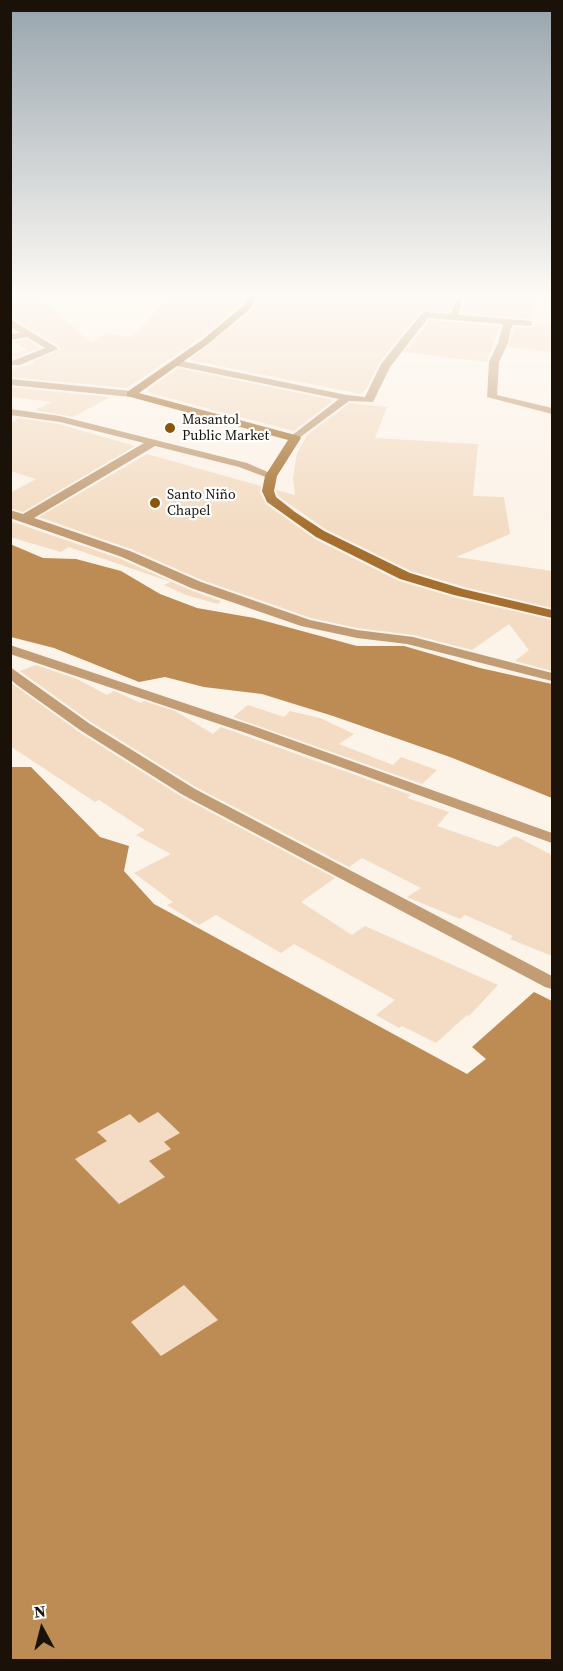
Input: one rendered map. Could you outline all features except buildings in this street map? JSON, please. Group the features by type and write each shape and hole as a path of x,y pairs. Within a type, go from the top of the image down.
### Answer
{"main road":[{"path":"131,394 167,370"},
{"path":"131,394 295,438 271,476 268,491 271,499 291,515 320,534 405,576 459,592 552,614"}],"street":[{"path":"211,370 347,398 369,400 383,370"},
{"path":"494,370 492,398 552,411"},
{"path":"10,382 131,394"},
{"path":"295,438 347,398"},
{"path":"10,412 60,419 243,465 271,476"},
{"path":"26,518 153,442"},
{"path":"10,513 126,554 196,585 306,623 357,634 408,640 552,677"},
{"path":"10,650 251,730 552,838"},
{"path":"10,671 85,727 189,792 552,983"}],"shaded area":[{"path":"10,544 43,558 76,559 121,571 160,594 197,608 254,618 357,646 404,646 480,668 552,684 552,798 450,757 262,694 204,687 165,677 139,682 54,648 11,637"},
{"path":"11,767 31,767 100,837 129,846 124,871 154,904 467,1074 486,1059 472,1047 534,992 552,1001 552,1660 11,1660"}],"place":[{"name":"Masantol Public Market","path":"170,428"},
{"name":"Santo Niño Chapel","path":"155,503"}]}
